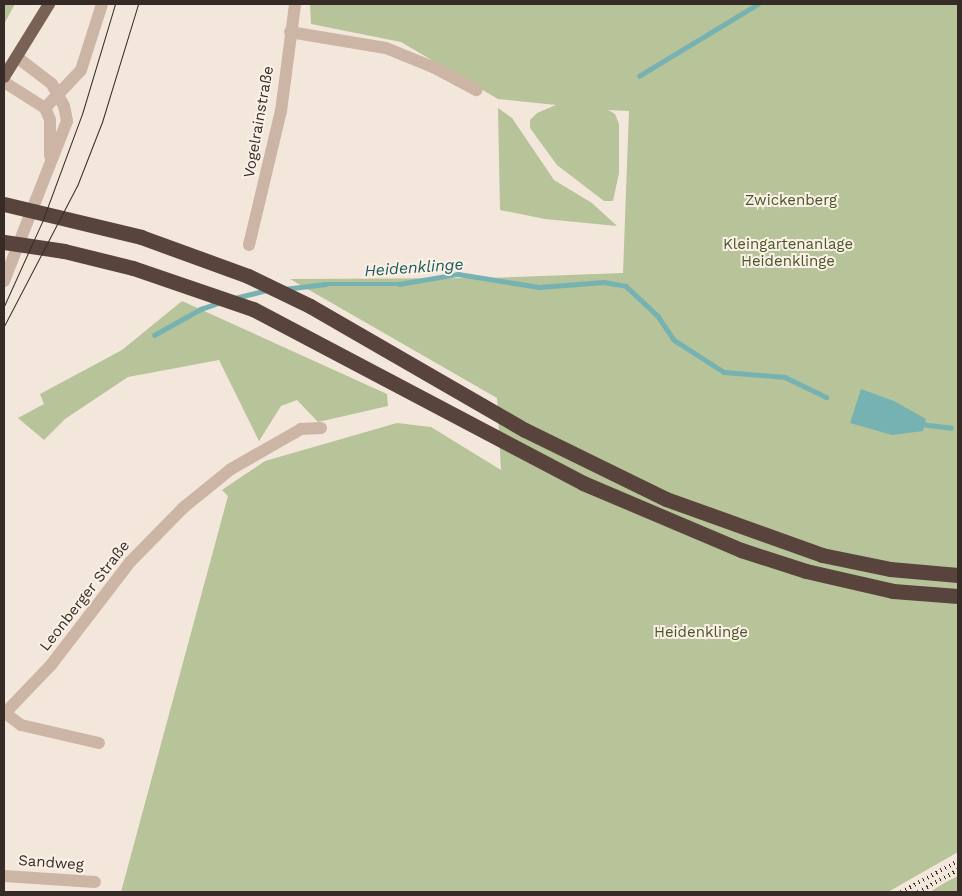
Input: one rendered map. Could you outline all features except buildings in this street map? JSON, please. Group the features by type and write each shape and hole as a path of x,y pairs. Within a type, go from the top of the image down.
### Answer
{"highway":[{"path":"4,204 77,219 197,255 310,306 598,468 735,526 786,545 864,565 958,575"},
{"path":"4,242 64,252 133,268 220,296 293,328 583,482 741,550 806,571 893,591 958,596"}],"main road":[{"path":"4,77 18,58 49,4"}],"street":[{"path":"45,108 81,70 102,4"},
{"name":"Vogelrainstraße","path":"249,244 273,149 295,4"},
{"path":"290,32 386,48 435,68 476,90"},
{"path":"4,280 67,121 59,94 52,84 18,58"},
{"path":"4,82 45,108 51,131 49,168"},
{"name":"Leonberger Straße","path":"4,713 51,665 130,562 183,508 231,469 300,429 321,428"},
{"path":"4,713 21,725 99,743"},
{"name":"Sandweg","path":"4,876 95,882"}],"green space":[{"path":"4,4 15,4 4,24"},
{"name":"Heidenklinge","path":"310,4 958,4 958,852 888,892 121,892 228,496 222,490 265,461 397,423 431,427 501,470 497,398 290,279 489,278 623,273 629,111 608,110 615,114 619,124 619,173 613,201 604,201 557,165 530,128 530,120 537,113 556,105 498,99 401,42 311,24"},
{"path":"498,108 512,118 554,180 592,203 617,226 545,219 500,210"},
{"path":"182,301 387,394 388,406 318,422 297,400 281,406 259,441 219,360 128,377 65,419 44,440 18,418 44,404 40,394 122,350"},
{"path":"958,876 958,892 930,892 946,882"}],"water":[{"path":"861,389 894,401 926,419 923,431 892,435 850,423"}],"waterway":[{"path":"639,76 758,4"},
{"name":"Heidenklinge","path":"284,289 326,284 399,284 458,274 539,287 604,282 626,286 658,316 674,340 724,372 785,377 826,397"},
{"name":"Heidenklinge","path":"235,298 267,290"},
{"name":"Heidenklinge","path":"154,335 201,309 221,302"},
{"name":"Heidenklinge","path":"920,424 951,428"}],"tram line":[{"path":"4,306 42,222 82,114 115,4"},
{"path":"4,326 77,186 102,122 138,4"}],"railway":[{"path":"901,892 958,861"},
{"path":"918,892 958,870"}],"park label":[{"name":"Zwickenberg","path":"791,201"},
{"name":"Kleingartenanlage Heidenklinge","path":"788,252"}]}
